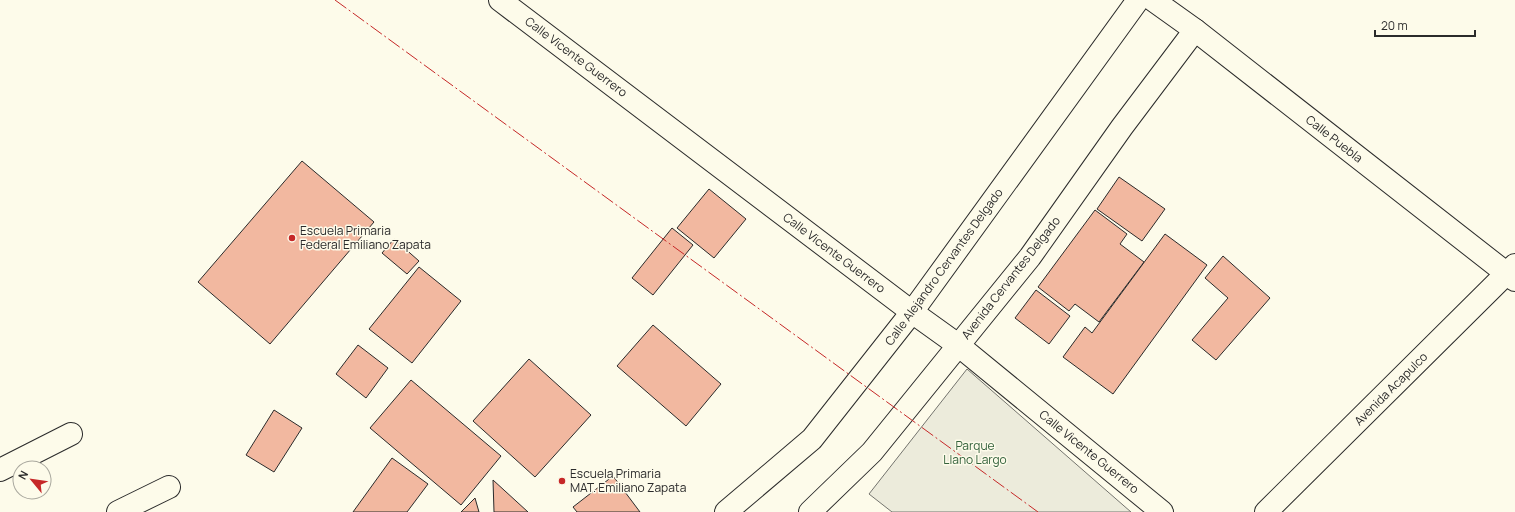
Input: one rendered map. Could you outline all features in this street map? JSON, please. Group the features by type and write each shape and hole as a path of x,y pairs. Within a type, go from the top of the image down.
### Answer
{"street":[{"name":"Calle Vicente Guerrero","path":"500,0 912,312 958,345 1162,512"},
{"name":"Calle Alejandro Cervantes Delgado","path":"726,512 812,439 912,312 1138,0"},
{"name":"Calle Puebla","path":"1153,0 1195,30 1512,273"},
{"name":"Avenida Cervantes Delgado","path":"820,509 872,452 1030,257 1122,127 1195,30"},
{"name":"Avenida Acapulco","path":"1266,512 1512,273"},
{"path":"0,470 71,434"},
{"path":"118,512 170,487"}],"green space":[{"name":"Parque Llano Largo","path":"967,369 1131,512 892,512 869,494"}],"building":[{"path":"302,161 374,222 270,344 198,282"},
{"path":"1119,177 1165,209 1142,241 1097,209"},
{"path":"709,189 746,219 714,258 677,228"},
{"path":"1095,210 1127,234 1120,244 1144,262 1099,322 1075,304 1069,311 1038,287"},
{"path":"672,228 693,245 653,295 632,278"},
{"path":"1165,234 1207,265 1113,394 1063,357 1085,327 1092,333"},
{"path":"394,239 419,261 407,274 382,253"},
{"path":"1223,256 1270,298 1216,360 1192,340 1228,298 1205,278"},
{"path":"419,267 461,301 412,363 369,329"},
{"path":"1036,290 1070,316 1049,344 1015,318"},
{"path":"653,325 721,384 686,426 617,366"},
{"path":"358,345 388,368 366,398 336,374"},
{"path":"529,359 591,415 535,477 473,421"},
{"path":"411,380 501,456 461,505 370,428"},
{"path":"274,410 302,428 274,472 246,455"},
{"path":"392,458 428,484 407,512 353,512"},
{"path":"613,476 640,512 577,512 573,507"},
{"path":"493,480 528,512 494,512"},
{"path":"475,498 479,512 461,512"}],"power":[{"path":"335,0 1038,512"}],"place":[{"name":"Escuela Primaria Federal Emiliano Zapata","path":"292,238"},
{"name":"Escuela Primaria MAT. Emiliano Zapata","path":"562,481"}]}
